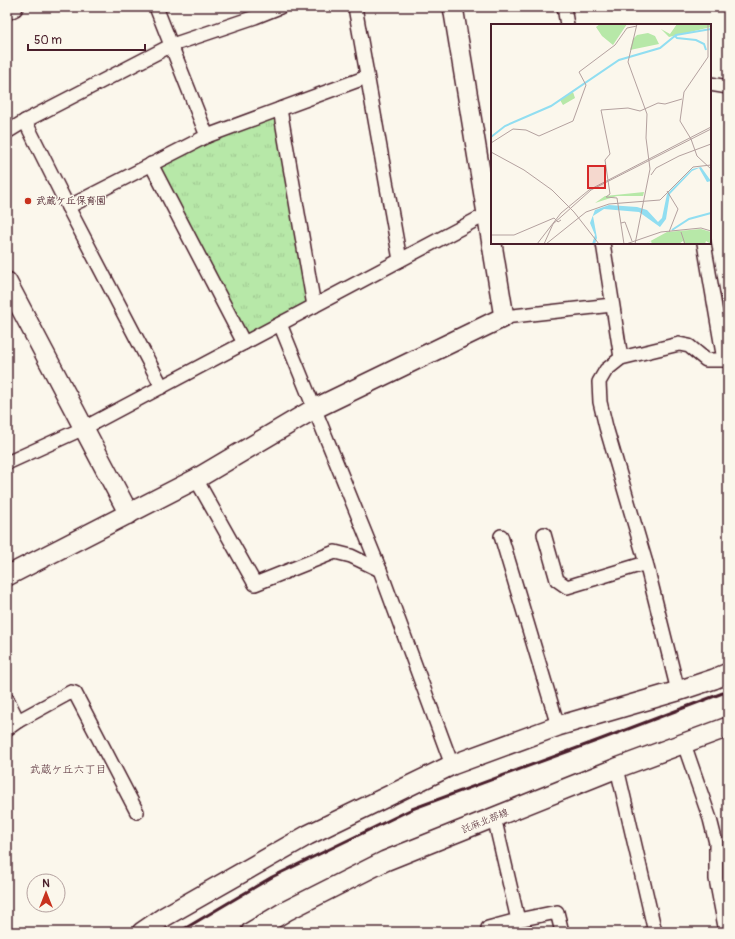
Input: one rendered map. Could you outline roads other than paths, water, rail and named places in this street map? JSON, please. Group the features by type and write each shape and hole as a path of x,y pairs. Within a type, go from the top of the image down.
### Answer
{"street":[{"path":"7,10 13,7"},
{"path":"156,7 207,136"},
{"path":"7,132 25,121 172,45 280,7"},
{"path":"355,7 400,260"},
{"path":"453,7 491,238"},
{"path":"564,7 567,24"},
{"path":"68,207 207,136 367,77"},
{"path":"711,84 728,87"},
{"path":"280,109 314,306"},
{"path":"25,121 162,387"},
{"path":"151,164 244,343"},
{"path":"7,463 84,428 487,214"},
{"path":"492,244 504,317"},
{"path":"603,244 621,358"},
{"path":"678,691 646,563 606,427 600,402 599,382 606,370 621,358 679,344 689,346 706,360 726,360 704,244"},
{"path":"7,282 129,514"},
{"path":"7,576 196,479 314,409 504,317 612,305"},
{"path":"280,324 380,570 452,765"},
{"path":"196,479 255,584 336,552 351,556 380,570"},
{"path":"544,534 557,580 567,587 646,563"},
{"path":"501,536 558,726"},
{"path":"142,932 164,917 308,835 452,765 558,726 678,691 728,673"},
{"path":"7,729 18,721 71,692 76,694 137,812"},
{"path":"7,699 18,721"},
{"name":"託麻北部線","path":"251,932 286,911 385,861 617,768 728,727"},
{"path":"684,744 710,819 716,843 716,878 726,932"},
{"path":"617,768 655,932"},
{"path":"494,817 518,920"},
{"path":"489,932 488,928 557,912 562,932"}],"railway":[{"path":"179,932 272,877 412,809 728,691"}],"place":[{"name":"武蔵ケ丘保育園","path":"28,201"}],"district":[{"name":"武蔵ケ丘六丁目","path":"68,769"}]}
